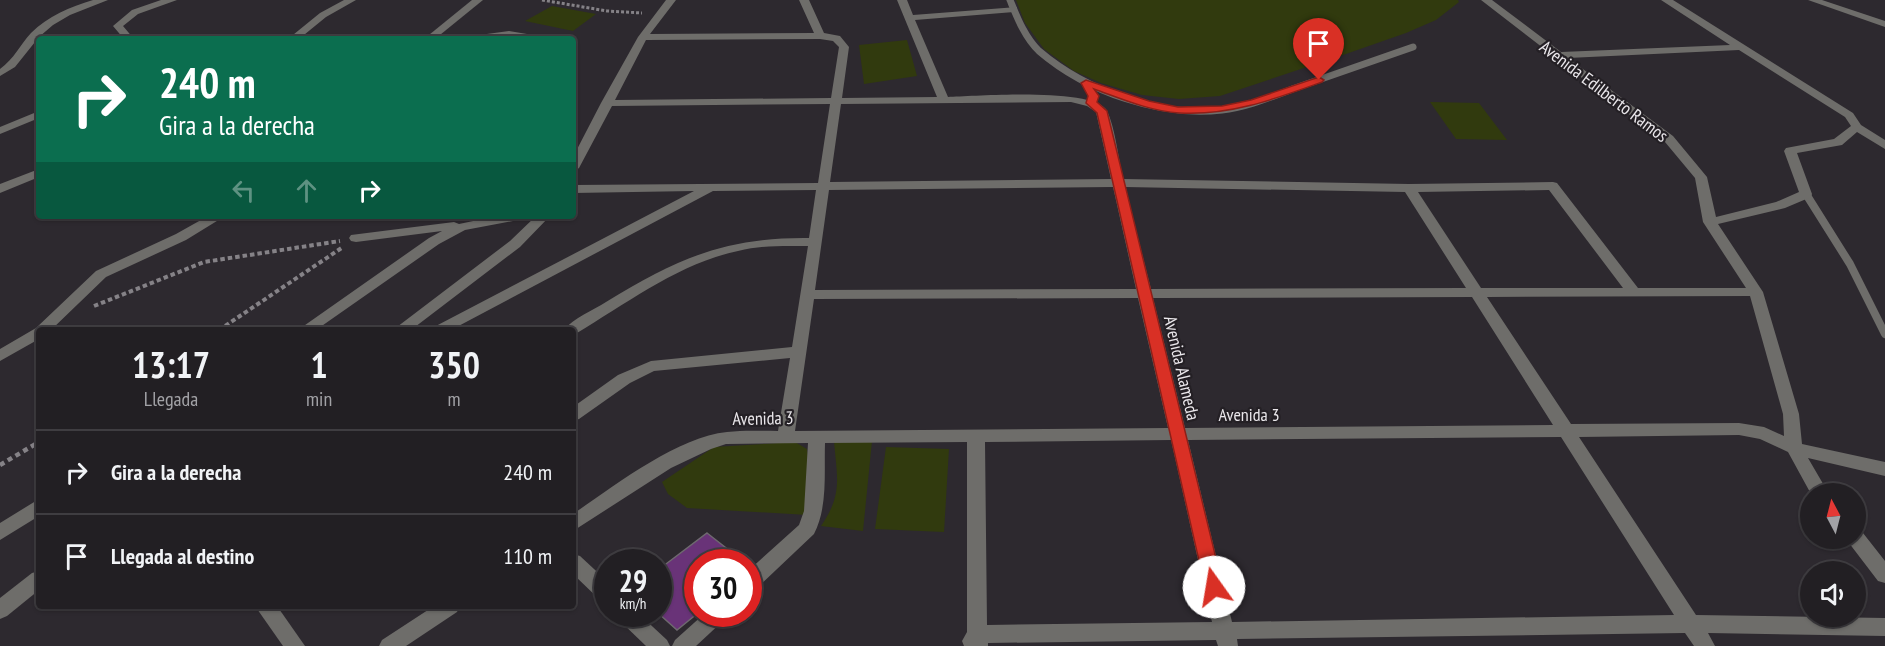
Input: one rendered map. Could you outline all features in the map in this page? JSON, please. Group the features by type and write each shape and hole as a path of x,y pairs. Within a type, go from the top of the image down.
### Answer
{"street":[{"path":"0,73 19,60 32,39 48,24 68,11 103,0"},
{"path":"126,36 118,26 121,22 134,13 171,0"},
{"path":"297,36 323,15 351,0"},
{"path":"433,36 478,0"},
{"path":"576,163 643,37 671,0"},
{"path":"804,0 820,36"},
{"path":"902,0 944,100"},
{"name":"Avenida Edilberto Ramos","path":"1486,0 1669,139 1701,177 1710,222 1756,292 1791,414 1794,448 1814,483"},
{"path":"1666,0 1743,46 1849,115 1857,127 1885,145"},
{"path":"1814,0 1885,24"},
{"path":"910,18 1012,5"},
{"path":"495,36 511,34 526,36"},
{"path":"643,37 820,36 836,38 844,47 786,437"},
{"path":"1557,56 1743,46"},
{"path":"607,103 1071,99 1092,103"},
{"name":"Avenida Alameda","path":"1092,103 1101,111 1226,638"},
{"path":"0,131 36,115"},
{"path":"1710,222 1780,205 1806,194 1790,151 1838,142 1857,127"},
{"path":"0,189 36,173"},
{"path":"576,189 1119,183 1409,188 1553,186 1634,292"},
{"path":"445,327 710,187"},
{"path":"1409,188 1705,646"},
{"path":"44,327 101,274 181,237 213,219"},
{"path":"356,238 500,219"},
{"path":"405,327 515,243 540,219"},
{"path":"310,327 434,241 460,227 482,222"},
{"path":"576,328 653,281 725,250 759,243 815,242"},
{"path":"807,295 1756,292"},
{"path":"0,356 36,334"},
{"path":"576,413 624,379 651,366 798,352"},
{"name":"Avenida 3","path":"576,522 672,458 701,444 726,438 1739,429 1764,433 1794,448 1885,468"},
{"path":"976,435 974,642 1226,638 1691,624 1885,627"},
{"path":"762,571 807,529 813,511 817,437"},
{"path":"0,533 36,508"},
{"path":"1865,549 1885,575"},
{"path":"576,565 594,582"},
{"path":"0,610 36,581"},
{"path":"267,609 296,646"},
{"path":"389,646 445,609"},
{"path":"640,627 660,646"},
{"path":"682,646 703,627"}],"lane":[{"path":"1012,5 1021,26 1038,50 1086,83 1147,104 1178,110 1222,110 1254,103 1413,47"},
{"path":"1086,83 1094,96 1092,103"},
{"path":"1806,194 1850,264 1885,334"}],"path":[{"path":"542,0 606,11 659,15"},
{"path":"93,306 204,262 356,238"},
{"path":"223,327 356,238"},
{"path":"0,465 36,444"}],"green space":[{"path":"1016,0 1458,0 1459,2 1436,20 1343,55 1220,96 1179,99 1142,95 1101,83 1074,71 1044,49 1025,23"},
{"path":"552,6 596,14 573,31 525,21"},
{"path":"907,40 917,76 864,84 859,45"},
{"path":"1430,102 1479,103 1507,140 1456,139"},
{"path":"834,441 872,441 863,531 821,526 836,495"},
{"path":"795,442 807,449 813,485 808,515 687,508 668,494 662,482 714,447"},
{"path":"886,447 949,449 944,532 875,529"}],"building":[{"path":"707,533 727,549 686,549"},
{"path":"684,550 684,624 677,630 672,626 672,559"}],"route":[{"path":"1214,587 1101,111 1092,103 1094,96 1086,83 1147,104 1178,110 1222,110 1254,103 1319,80"}]}
